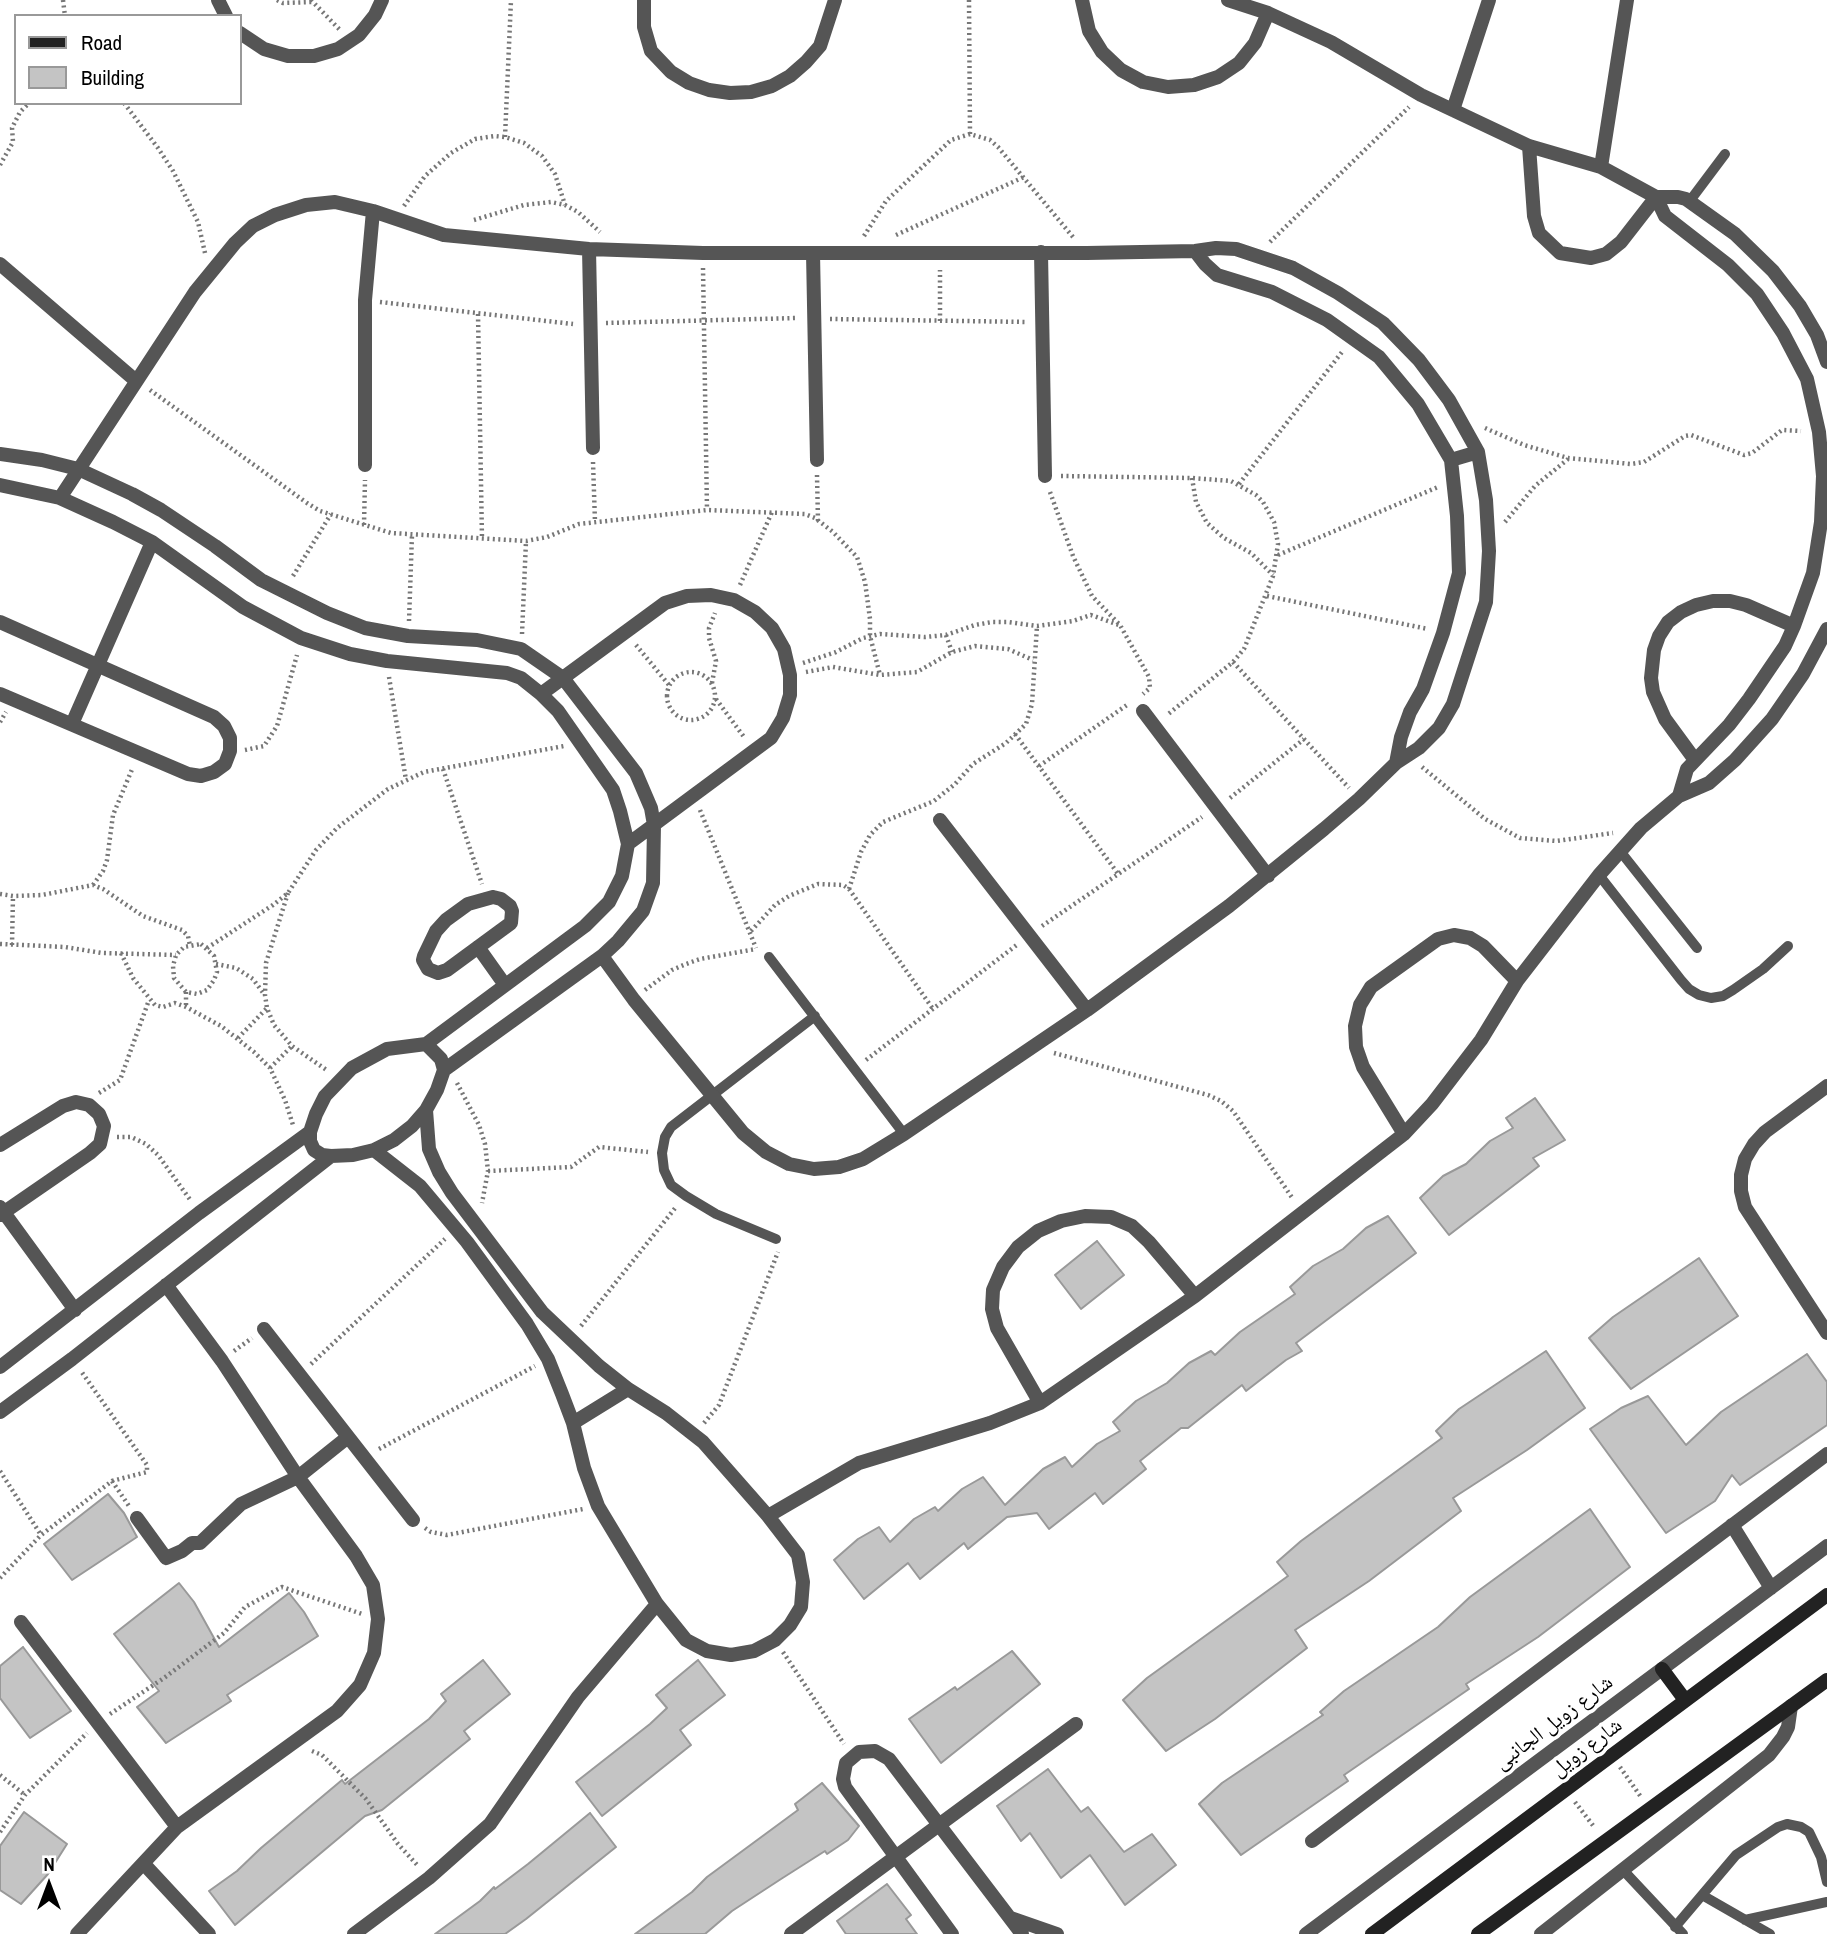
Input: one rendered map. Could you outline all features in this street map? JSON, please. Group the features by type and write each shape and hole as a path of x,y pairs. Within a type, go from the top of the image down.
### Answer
{"main road":[{"name":"شارع زويل","path":"1372,1934 1827,1595"},
{"path":"1662,1669 1685,1700"},
{"path":"1478,1934 1823,1685"}],"street":[{"path":"242,34 264,49 288,56 314,56 338,49 359,35 375,15 382,0"},
{"path":"644,0 644,27 651,51 671,72 689,83 730,93 751,92 772,86 790,76 806,62 820,46 835,0"},
{"path":"1082,0 1089,31 1102,52 1121,70 1143,82 1168,87 1194,85 1218,77 1239,63 1255,43 1268,13"},
{"path":"1228,0 1245,2 1331,42 1421,95 1529,146 1601,167 1656,197 1678,197 1689,202 1735,234 1773,271 1800,306 1817,335 1827,362"},
{"path":"1453,110 1489,0"},
{"path":"1601,167 1628,0"},
{"path":"1529,146 1531,196 1539,233 1560,253 1591,258 1606,254 1621,242 1656,197"},
{"path":"1656,197 1665,216 1728,265 1763,304 1783,332 1807,379 1825,475 1813,573 1785,646 1729,725 1687,769 1679,796"},
{"path":"60,498 195,292 235,243 253,226 275,215 306,205 335,202 444,234 589,249 703,253 1087,254 1236,249 1293,268 1338,293 1383,323 1419,360 1449,400 1478,452 1486,500 1489,551 1486,602 1453,704 1439,729 1268,876 1087,1010 904,1134 863,1159 839,1167 814,1169 789,1164 766,1152 743,1133 712,1096 602,956"},
{"path":"365,465 365,300 373,211"},
{"path":"589,249 593,448"},
{"path":"1195,251 1217,275 1272,292 1327,320 1379,357 1418,404 1451,460 1459,573 1443,632 1423,689 1410,712 1401,737 1402,759"},
{"path":"1041,252 1045,476"},
{"path":"813,253 817,460"},
{"path":"0,264 135,380"},
{"path":"1451,460 1478,452"},
{"path":"0,454 78,469 161,510 284,593 365,628 408,636 477,640 521,649 563,678 636,773 651,808 654,825 653,883 643,911 618,942 602,956 446,1068 426,1110 394,1140 374,1150 353,1155 322,1155 314,1150 310,1142 310,1132 325,1096 358,1064 387,1049 426,1044 585,926 609,902 622,876 628,844 613,790 558,711 520,678 507,673 387,661 301,638 243,607 152,542 60,498 0,485"},
{"path":"72,724 152,542"},
{"path":"541,694 665,603 687,596 711,595 734,600 755,612 772,628 783,649 789,671 790,695 783,718 771,738 628,844"},
{"path":"1695,760 1665,719 1653,692 1651,678 1654,650 1668,622 1696,605 1730,601 1794,626"},
{"path":"0,622 214,717 224,726 230,738 230,751 225,764 215,772 201,776 188,774 0,694"},
{"path":"768,1516 859,1463 990,1423 1040,1404 1195,1296 1303,1215 1404,1134 1432,1104 1481,1040 1517,981 1599,875 1640,828 1679,796 1695,791 1716,777 1772,719 1803,674 1827,629"},
{"path":"1143,711 1268,876"},
{"path":"940,820 1087,1010"},
{"path":"486,898 506,901 510,906 511,923 443,972 433,972 423,960 429,943 446,920 468,904 486,898"},
{"path":"1404,1134 1363,1067 1356,1047 1355,1026 1360,1005 1371,987 1438,939 1454,935 1470,938 1483,946 1517,981"},
{"path":"478,947 505,985"},
{"path":"426,1044 446,1068"},
{"path":"1827,1086 1765,1132 1754,1144 1745,1158 1741,1191 1745,1207 1753,1221 1827,1333"},
{"path":"0,1145 63,1105 84,1103 99,1114 104,1126 103,1139 90,1153 1,1211 75,1310"},
{"path":"374,1150 420,1186 456,1228 527,1324 548,1359 573,1423 583,1468 598,1506 657,1604 686,1640 707,1651 731,1655 754,1651 775,1640 790,1625 801,1607 803,1582 798,1555 768,1516 703,1442 666,1413 628,1389 569,1340 542,1312 452,1193 429,1149 426,1110"},
{"path":"0,1367 199,1213 310,1132"},
{"path":"0,1412 72,1359 331,1156"},
{"path":"1040,1404 997,1328 992,1309 993,1290 1003,1267 1018,1247 1038,1231 1061,1221 1085,1216 1111,1217 1132,1226 1195,1296"},
{"path":"77,1934 177,1827 337,1711 360,1685 374,1653 378,1619 373,1585 356,1556 298,1477 222,1361 166,1285"},
{"path":"264,1329 413,1520"},
{"path":"573,1423 628,1389"},
{"path":"137,1518 166,1558 192,1543 200,1543 241,1504 298,1477 348,1437"},
{"path":"1312,1841 1827,1454"},
{"path":"1732,1525 1771,1588"},
{"name":"شارع زويل الجانبى","path":"1306,1934 1827,1546"},
{"path":"354,1934 429,1878 490,1824 578,1697 657,1604"},
{"path":"21,1622 177,1827"},
{"path":"1541,1934 1769,1755 1783,1737 1791,1706"},
{"path":"791,1934 1076,1724"},
{"path":"952,1934 845,1787 843,1770 852,1757 867,1751 883,1754 1022,1934"},
{"path":"144,1864 209,1934"},
{"path":"1009,1918 1057,1934"}],"lane":[{"path":"1689,202 1725,154"},
{"path":"1620,851 1697,948"},
{"path":"1599,875 1681,980 1699,995 1711,998 1723,996 1763,969 1788,946"},
{"path":"769,957 904,1134"},
{"path":"776,1239 716,1214 671,1185 664,1170 662,1153 671,1127 815,1016"},
{"path":"1623,1870 1679,1931 1702,1895 1727,1864 1778,1826 1801,1826 1809,1832 1821,1857 1827,1882"},
{"path":"1702,1895 1770,1934"},
{"path":"1745,1920 1827,1902"}],"path":[{"path":"277,0 283,3 312,1 350,41"},
{"path":"505,137 510,0"},
{"path":"969,0 970,134"},
{"path":"1257,255 1421,95"},
{"path":"0,165 13,142 12,128 27,105"},
{"path":"126,105 158,148 186,196 198,222 211,275"},
{"path":"857,253 866,232 886,201 951,140 970,134 981,135 990,140 1087,254"},
{"path":"397,219 425,176 451,153 475,139 505,137 524,143 541,156 555,174 565,205"},
{"path":"893,236 1024,177"},
{"path":"444,234 503,209 544,202 565,205 583,216 618,250"},
{"path":"703,253 707,510"},
{"path":"940,253 940,321"},
{"path":"365,300 573,324 814,318 862,321 1042,322"},
{"path":"478,314 482,539"},
{"path":"1239,484 1354,337"},
{"path":"135,380 307,503 331,514 391,533 526,541 547,537 579,524 707,510 805,514 818,521 857,557 868,600 870,636 880,675"},
{"path":"1482,427 1524,445 1569,458 1632,464 1644,462 1685,436 1691,435 1744,455 1752,453 1782,430 1819,432"},
{"path":"593,448 595,522"},
{"path":"1489,551 1507,518 1535,486 1569,458"},
{"path":"817,460 818,521"},
{"path":"364,525 365,465"},
{"path":"1038,766 1150,688 1149,677 1120,625 1092,596 1073,556 1045,476 1192,478 1239,484 1256,495 1269,512 1277,533 1278,556 1267,596 1247,636 1244,649 1233,662 1154,726"},
{"path":"1192,478 1196,502 1207,523 1224,538 1251,553 1273,576"},
{"path":"1278,556 1454,480"},
{"path":"752,752 715,698 712,683 716,661 709,628 719,607 734,600 772,512"},
{"path":"284,593 331,514"},
{"path":"408,636 412,535"},
{"path":"521,649 526,541"},
{"path":"1267,596 1443,632"},
{"path":"789,671 880,634 925,637 946,635 992,622 1037,626 1073,621 1091,615 1120,625"},
{"path":"849,889 865,844 883,822 934,801 956,784 973,764 1026,724 1032,704 1037,626"},
{"path":"625,632 669,685"},
{"path":"946,635 952,652"},
{"path":"230,751 264,746 277,726 301,638"},
{"path":"789,671 833,667 880,675 917,672 952,652 967,647 992,646 1008,649 1033,660"},
{"path":"387,661 406,780"},
{"path":"1233,662 1359,799"},
{"path":"712,683 706,677 690,671 674,678 666,695 674,714 683,720 704,716 712,708 715,698"},
{"path":"1015,734 1119,875"},
{"path":"855,1069 1030,936 1216,807 1304,739"},
{"path":"358,1064 336,1075 306,1057 292,1046 274,1025 267,1008 265,963 269,948 288,892 316,850 337,828 370,801 424,772 579,743"},
{"path":"93,886 107,860 113,815 139,753"},
{"path":"1402,759 1485,819 1520,838 1556,841 1640,828"},
{"path":"443,769 486,898"},
{"path":"694,794 757,948 769,957"},
{"path":"751,931 775,905 803,889 833,883 849,889 933,1009"},
{"path":"0,894 42,895 93,886 103,889 143,915 182,930 188,936 190,946"},
{"path":"207,948 273,905 288,892"},
{"path":"12,945 13,896"},
{"path":"0,944 65,947 102,953 176,955"},
{"path":"201,944 207,948 216,964 215,980 207,990 197,994 186,992 174,978 176,955 184,947 190,946 201,944"},
{"path":"634,1000 659,979 686,964 757,948"},
{"path":"121,953 133,978 149,999 159,1006 175,1003 186,1007 238,1038 270,1068 285,1100 296,1143"},
{"path":"216,964 236,968 253,979 265,995"},
{"path":"186,992 186,1007"},
{"path":"84,1103 120,1080 149,999"},
{"path":"238,1038 267,1008"},
{"path":"270,1068 292,1046"},
{"path":"1032,1047 1208,1095 1221,1101 1237,1117 1303,1215"},
{"path":"446,1068 480,1125 485,1144 487,1186 477,1225"},
{"path":"103,1139 124,1136 146,1144 158,1155 199,1213"},
{"path":"488,1171 571,1167 599,1147 662,1153"},
{"path":"569,1340 686,1196"},
{"path":"299,1375 456,1228"},
{"path":"692,1434 719,1405 780,1246 776,1239"},
{"path":"222,1361 264,1329"},
{"path":"0,1578 41,1535 112,1481 147,1472 147,1465 72,1359"},
{"path":"364,1457 548,1359"},
{"path":"0,1471 41,1535"},
{"path":"112,1481 137,1518"},
{"path":"413,1520 431,1532 446,1535 598,1506"},
{"path":"0,1832 25,1795 97,1723 224,1633 245,1607 282,1587 378,1619"},
{"path":"775,1640 852,1757"},
{"path":"294,1742 322,1755 366,1799 398,1844 429,1878"},
{"path":"1611,1755 1650,1810"},
{"path":"0,1775 25,1795"},
{"path":"1567,1790 1605,1842"}],"building":[{"path":"1535,1098 1565,1140 1533,1158 1539,1166 1449,1235 1420,1198 1443,1176 1466,1164 1490,1141 1513,1128 1506,1118"},
{"path":"1388,1216 1416,1253 1296,1343 1302,1351 1246,1391 1242,1385 1188,1428 1181,1428 1140,1461 1146,1469 1103,1504 1095,1493 1049,1529 1037,1513 1007,1517 968,1549 964,1543 920,1579 908,1563 864,1599 834,1560 858,1539 879,1527 890,1542 914,1519 935,1507 938,1511 962,1489 983,1477 1005,1505 1043,1469 1065,1457 1072,1467 1097,1444 1120,1431 1113,1422 1136,1401 1167,1383 1189,1363 1211,1351 1215,1355 1240,1332 1295,1294 1290,1287 1313,1266 1343,1249 1366,1228"},
{"path":"1097,1241 1124,1275 1081,1309 1055,1275"},
{"path":"1699,1258 1738,1316 1631,1389 1589,1338 1613,1317"},
{"path":"1546,1351 1585,1408 1453,1498 1461,1511 1369,1581 1295,1630 1307,1648 1215,1719 1166,1751 1123,1700 1147,1678 1288,1576 1277,1562 1301,1541 1442,1438 1436,1431 1459,1409"},
{"path":"1807,1354 1827,1382 1827,1425 1740,1485 1732,1475 1715,1501 1666,1533 1590,1429 1621,1408 1648,1396 1686,1445 1721,1412"},
{"path":"108,1494 124,1513 137,1537 72,1580 44,1544"},
{"path":"1590,1509 1630,1567 1538,1637 1466,1684 1469,1689 1344,1775 1348,1781 1241,1855 1199,1804 1222,1783 1323,1715 1320,1712 1344,1691 1438,1627 1470,1597"},
{"path":"179,1583 194,1602 219,1647 289,1593 318,1636 227,1695 231,1701 166,1743 137,1707 159,1691 114,1634"},
{"path":"23,1647 71,1711 30,1738 0,1698 0,1666"},
{"path":"1012,1651 1040,1684 941,1763 909,1719 955,1687 957,1690"},
{"path":"483,1660 510,1694 464,1731 470,1739 382,1810 365,1816 235,1925 209,1891 237,1871 342,1780 345,1784 429,1719 446,1701 441,1694"},
{"path":"698,1660 725,1695 680,1730 691,1745 602,1816 576,1782 667,1708 656,1695"},
{"path":"1048,1769 1081,1812 1088,1807 1124,1852 1152,1834 1176,1865 1125,1905 1090,1855 1061,1878 1030,1833 1021,1841 997,1806"},
{"path":"822,1783 859,1826 848,1840 827,1854 825,1851 732,1911 705,1934 635,1934 798,1810 795,1804"},
{"path":"24,1812 67,1844 48,1874 21,1904 0,1890 0,1846"},
{"path":"590,1813 616,1847 526,1919 505,1934 435,1934 528,1864"},
{"path":"887,1884 911,1915 906,1919 917,1934 846,1934 837,1921"}]}
